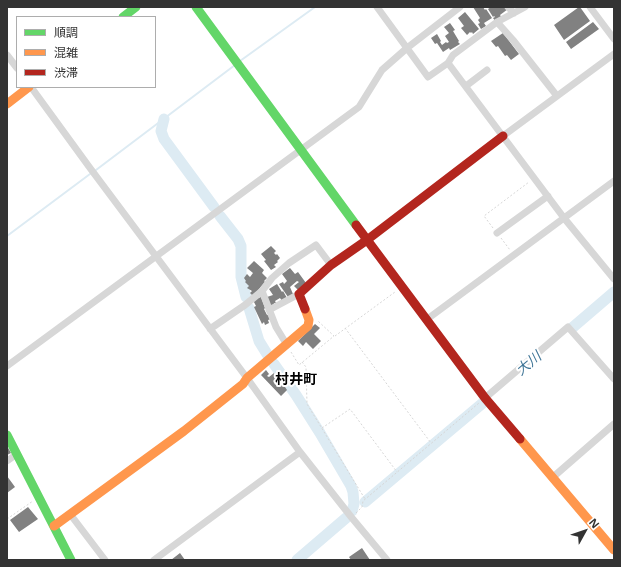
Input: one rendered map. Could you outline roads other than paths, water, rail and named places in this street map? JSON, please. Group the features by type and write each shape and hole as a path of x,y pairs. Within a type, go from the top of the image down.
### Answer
{"street":[{"path":"124,16 136,7"},
{"path":"196,7 300,150 485,398 614,550"},
{"path":"377,7 428,77 448,63 453,55 497,22 525,7"},
{"path":"7,366 359,107 382,70 407,48 460,7"},
{"path":"508,7 514,13"},
{"path":"590,7 614,39"},
{"path":"497,22 514,40 558,96"},
{"path":"269,310 299,294 331,265 368,240 503,136 614,54"},
{"path":"7,55 16,67"},
{"path":"448,63 564,218 614,279"},
{"path":"466,86 487,70"},
{"path":"7,104 29,88"},
{"path":"31,88 247,378 300,452 387,560"},
{"path":"426,320 614,181"},
{"path":"497,233 548,196"},
{"path":"210,329 262,292 272,278 289,263 316,245 331,265"},
{"path":"262,292 276,327 287,345"},
{"path":"54,526 184,431 243,384 247,378 308,326 309,320 299,294"},
{"path":"485,398 568,326 614,379"},
{"path":"552,478 614,424"},
{"path":"7,435 72,560"},
{"path":"154,560 300,452"},
{"path":"7,461 16,454"},
{"path":"70,514 105,560"}],"waterway":[{"path":"240,61 315,7"},
{"path":"96,170 235,65"},
{"path":"164,119 161,131 164,139 214,207"},
{"path":"7,236 90,174"},
{"path":"220,216 238,239 241,246 241,277 246,297"},
{"name":"大川","path":"572,328 614,292"},
{"path":"249,308 259,341 267,354"},
{"path":"274,364 320,433 351,486 354,504 352,511"},
{"path":"365,502 484,402"},
{"path":"297,560 346,518"}],"district":[{"name":"村井町","path":"296,380"}]}
